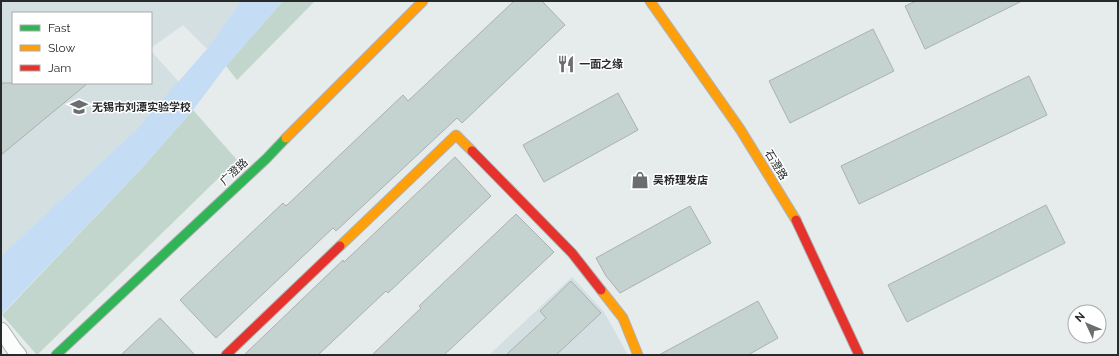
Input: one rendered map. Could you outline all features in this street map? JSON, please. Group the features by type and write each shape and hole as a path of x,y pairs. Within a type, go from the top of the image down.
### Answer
{"street":[{"name":"广澄路","path":"56,355 266,159 423,1"},
{"name":"石澄路","path":"650,1 740,130 798,223 859,355"},
{"path":"226,355 456,135 572,254 623,318 638,355"},
{"path":"1,330 16,352"}],"shaded area":[{"name":"无锡市刘潭实验学校","path":"1,1 241,1 207,49 183,25 152,47 152,12 12,12 12,84 152,84 152,52 179,82 136,130 1,256"},
{"path":"572,277 604,312 628,355 489,355"}],"green space":[{"path":"283,1 315,1 237,80 226,66"},
{"path":"193,110 237,160 37,355 2,315 141,169"}],"water":[{"path":"241,1 283,1 226,66 193,110 141,169 1,315 1,256 136,130 207,49"}],"building":[{"path":"514,1 542,1 565,25 462,123 457,118 336,231 333,228 216,338 180,300 283,203 286,206 403,95 408,101"},
{"path":"916,1 1022,1 925,49 905,6"},
{"path":"873,29 894,71 790,123 769,81"},
{"path":"1029,76 1047,115 859,204 841,166"},
{"path":"1,83 87,84 1,155"},
{"path":"618,93 638,130 544,182 523,145"},
{"path":"455,157 491,196 388,293 386,291 318,355 244,355 343,260 344,262"},
{"path":"1046,205 1065,243 907,322 888,285"},
{"path":"690,206 711,243 620,293 606,276 596,258"},
{"path":"516,214 554,252 444,355 372,355 421,308 419,306"},
{"path":"571,281 601,313 556,355 506,355 546,318 540,311"},
{"path":"758,301 778,338 748,355 659,355"},
{"path":"160,318 195,355 121,355"}],"traffic: fast":[{"path":"56,355 266,159 286,138"}],"traffic: slow":[{"path":"286,138 423,1"},
{"path":"650,1 740,129 796,220"},
{"path":"340,246 456,135 472,151"},
{"path":"601,290 623,318 638,355"}],"traffic: jam":[{"path":"472,151 572,253 601,290"},
{"path":"796,220 859,355"},
{"path":"226,355 340,246"}],"place":[{"name":"一面之缘","path":"566,64"},
{"name":"无锡市刘潭实验学校","path":"79,107"},
{"name":"吴桥理发店","path":"640,180"}]}
